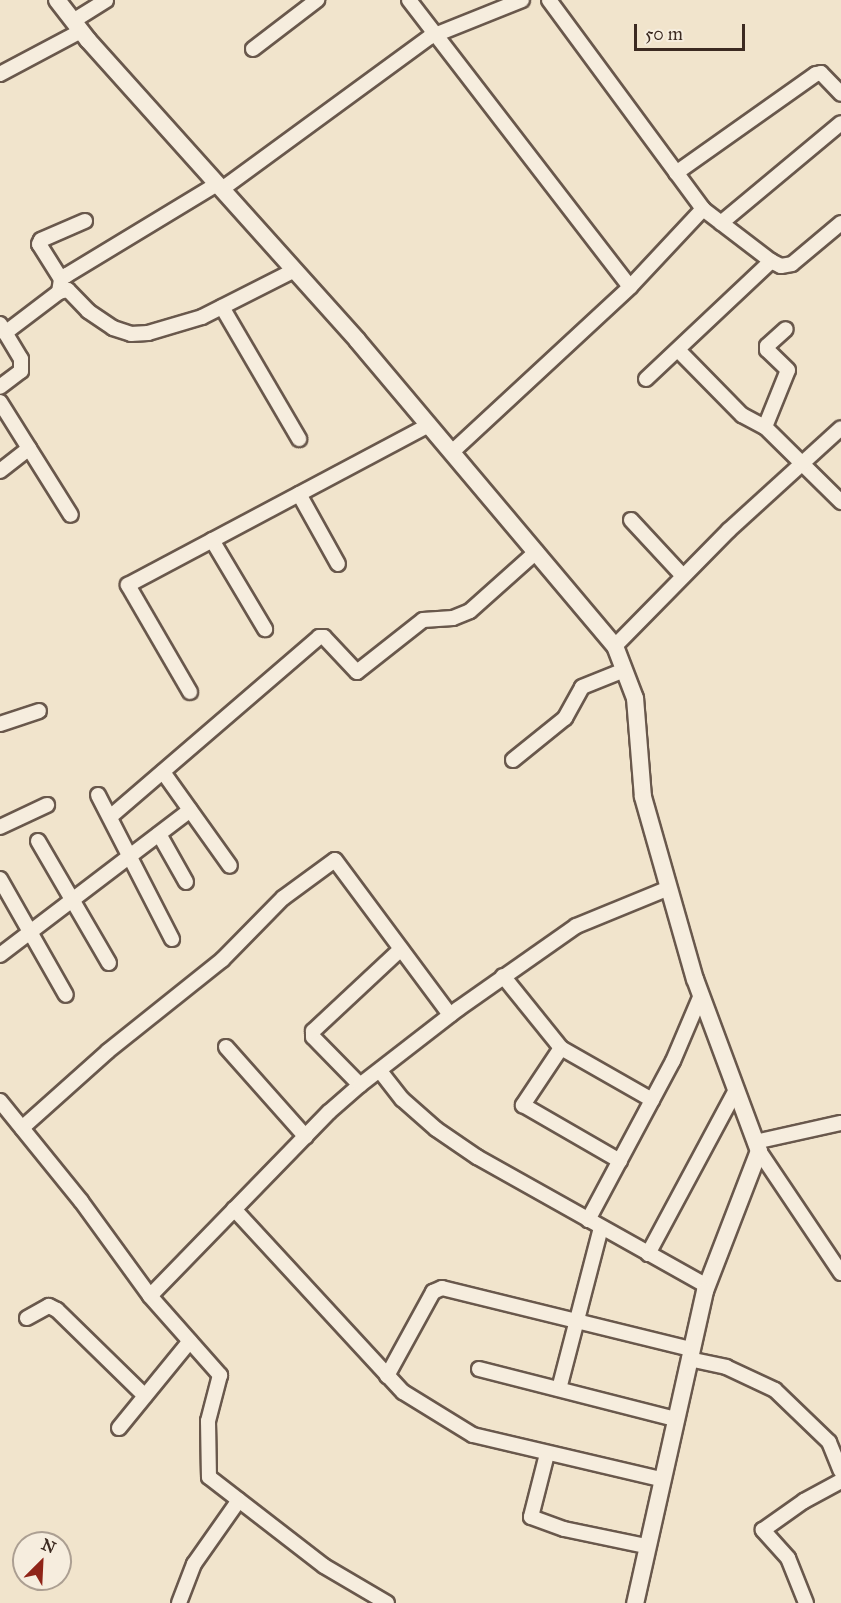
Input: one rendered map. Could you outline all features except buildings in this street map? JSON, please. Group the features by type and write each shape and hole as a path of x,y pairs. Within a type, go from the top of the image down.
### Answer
{"street":[{"path":"57,0 77,26 295,270 429,425 615,646 635,698 643,797 701,995 757,1146 841,1273"},
{"path":"0,74 77,26 106,0"},
{"path":"253,49 317,0"},
{"path":"409,0 630,287"},
{"path":"0,387 21,370 21,359 3,328 60,285 220,187 435,35 522,0"},
{"path":"549,0 703,209 721,223 781,266 792,264 841,223"},
{"path":"676,173 816,74 821,73 841,94"},
{"path":"721,223 841,123"},
{"path":"452,452 630,287 703,209"},
{"path":"85,221 41,240 39,244 60,285 88,311 113,328 131,334 177,325 222,307 295,270"},
{"path":"646,379 771,261"},
{"path":"222,307 299,439"},
{"path":"765,427 788,370 767,350 767,346 786,329"},
{"path":"682,354 742,415 765,427 841,502"},
{"path":"0,402 71,514"},
{"path":"190,692 128,585 429,425"},
{"path":"615,646 683,576 841,429"},
{"path":"0,471 29,448"},
{"path":"298,494 338,564"},
{"path":"631,520 683,576"},
{"path":"212,540 265,629"},
{"path":"110,817 319,637 324,637 357,672 423,620 453,618 470,611 536,552"},
{"path":"513,760 565,718 582,687 624,670"},
{"path":"0,724 39,711"},
{"path":"163,772 230,866"},
{"path":"98,795 172,939"},
{"path":"0,827 46,805"},
{"path":"0,955 70,899 131,856 190,810"},
{"path":"159,834 186,882"},
{"path":"38,841 109,963"},
{"path":"22,1128 108,1051 222,960 283,898 335,860 450,1016"},
{"path":"0,879 28,932 66,995"},
{"path":"150,1296 306,1137 360,1086 502,976 576,926 669,888"},
{"path":"360,1086 314,1037 313,1031 401,949"},
{"path":"502,976 561,1048 652,1100"},
{"path":"588,1220 652,1100 701,995"},
{"path":"226,1047 306,1137"},
{"path":"561,1048 523,1105 620,1161"},
{"path":"380,1071 402,1099 436,1129 601,1228 707,1286"},
{"path":"648,1254 736,1090"},
{"path":"0,1101 150,1296 220,1375 208,1421 209,1477 324,1566 387,1603"},
{"path":"757,1146 841,1123"},
{"path":"635,1603 661,1479 707,1286 757,1146"},
{"path":"234,1209 403,1392 472,1435 661,1479"},
{"path":"560,1389 601,1228"},
{"path":"387,1376 433,1292 442,1288 690,1354 726,1367 776,1390 824,1436 841,1471"},
{"path":"27,1318 49,1306 57,1310 145,1396"},
{"path":"119,1428 190,1341"},
{"path":"479,1369 675,1419"},
{"path":"547,1454 531,1516 564,1529 646,1546"},
{"path":"806,1603 788,1558 763,1530 804,1501 841,1481"},
{"path":"179,1603 194,1563 240,1500"}]}
